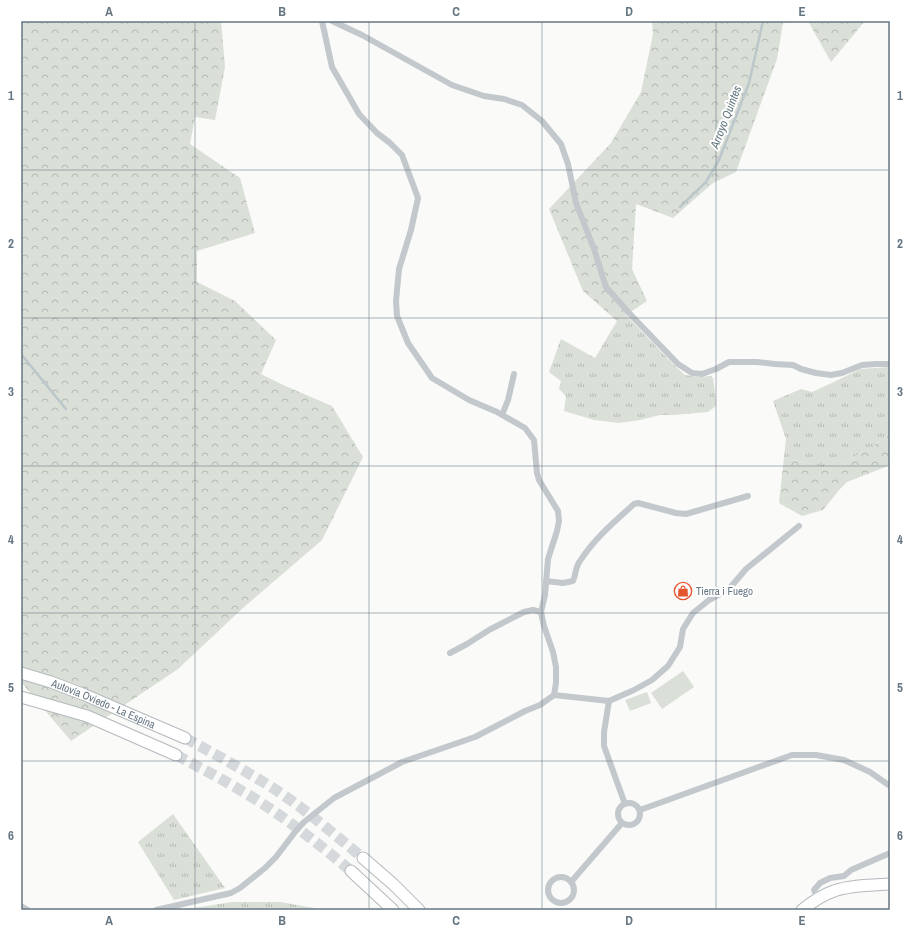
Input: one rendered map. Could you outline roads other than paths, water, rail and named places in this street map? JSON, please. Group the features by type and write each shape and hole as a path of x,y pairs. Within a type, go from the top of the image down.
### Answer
{"highway":[{"name":"Autovía Oviedo - La Espina","path":"21,673 51,682 85,695 185,738"},
{"name":"Autovía Oviedo - La Espina","path":"21,697 87,716 176,755"},
{"path":"363,858 422,910"},
{"path":"351,871 393,910"},
{"path":"393,884 419,910"},
{"path":"802,910 818,898 836,890 890,884"}],"street":[{"path":"322,21 332,67 358,114 402,155 418,198 411,230 399,269 396,301 397,316 408,343 432,378 469,400 526,428 534,440 539,480 558,511 559,522 548,559 545,595 541,612 556,667 554,695"},
{"path":"332,21 362,35 452,85 484,96 504,99 522,105 542,121 561,144 568,164 576,203 594,249 606,287 678,364 692,373 702,374 716,370 729,362 757,362 793,365 816,373 831,375 842,373 862,365 890,364"},
{"path":"502,415 508,400 514,374"},
{"path":"546,581 563,583 572,581 575,577 576,567 582,557 612,524 638,502 676,513 686,514 748,496"},
{"path":"156,910 230,893 240,888 276,857 304,822 334,798 402,762 475,736 540,705 554,695 609,702 652,680 668,666 680,647 683,629 693,613 709,600 729,589 746,569 799,526"},
{"path":"450,653 489,630 524,612 533,610 541,612"},
{"path":"609,702 604,732 604,746 625,804"},
{"path":"640,810 792,755 816,755 844,760 870,772 890,786"},
{"path":"632,803 640,810 640,817 636,823 631,825 622,823 618,818 619,809 625,804 632,803"},
{"path":"571,882 622,823"},
{"path":"818,898 814,890 820,882 830,878 844,876 851,870 890,853"},
{"path":"564,877 571,882 574,887 574,891 573,896 569,901 560,904 551,900 547,890 551,881 555,878 564,877"},
{"path":"21,906 28,910"}],"waterway":[{"name":"Arroyo Quintes","path":"680,207 706,182 719,160 749,83 763,21"},
{"path":"21,354 66,409"}],"tunnel":[{"path":"185,738 229,762 285,796 363,858"},
{"path":"176,755 222,779 266,806 310,837 351,871"}],"place":[{"name":"Tierra i Fuego","path":"683,591"}]}
